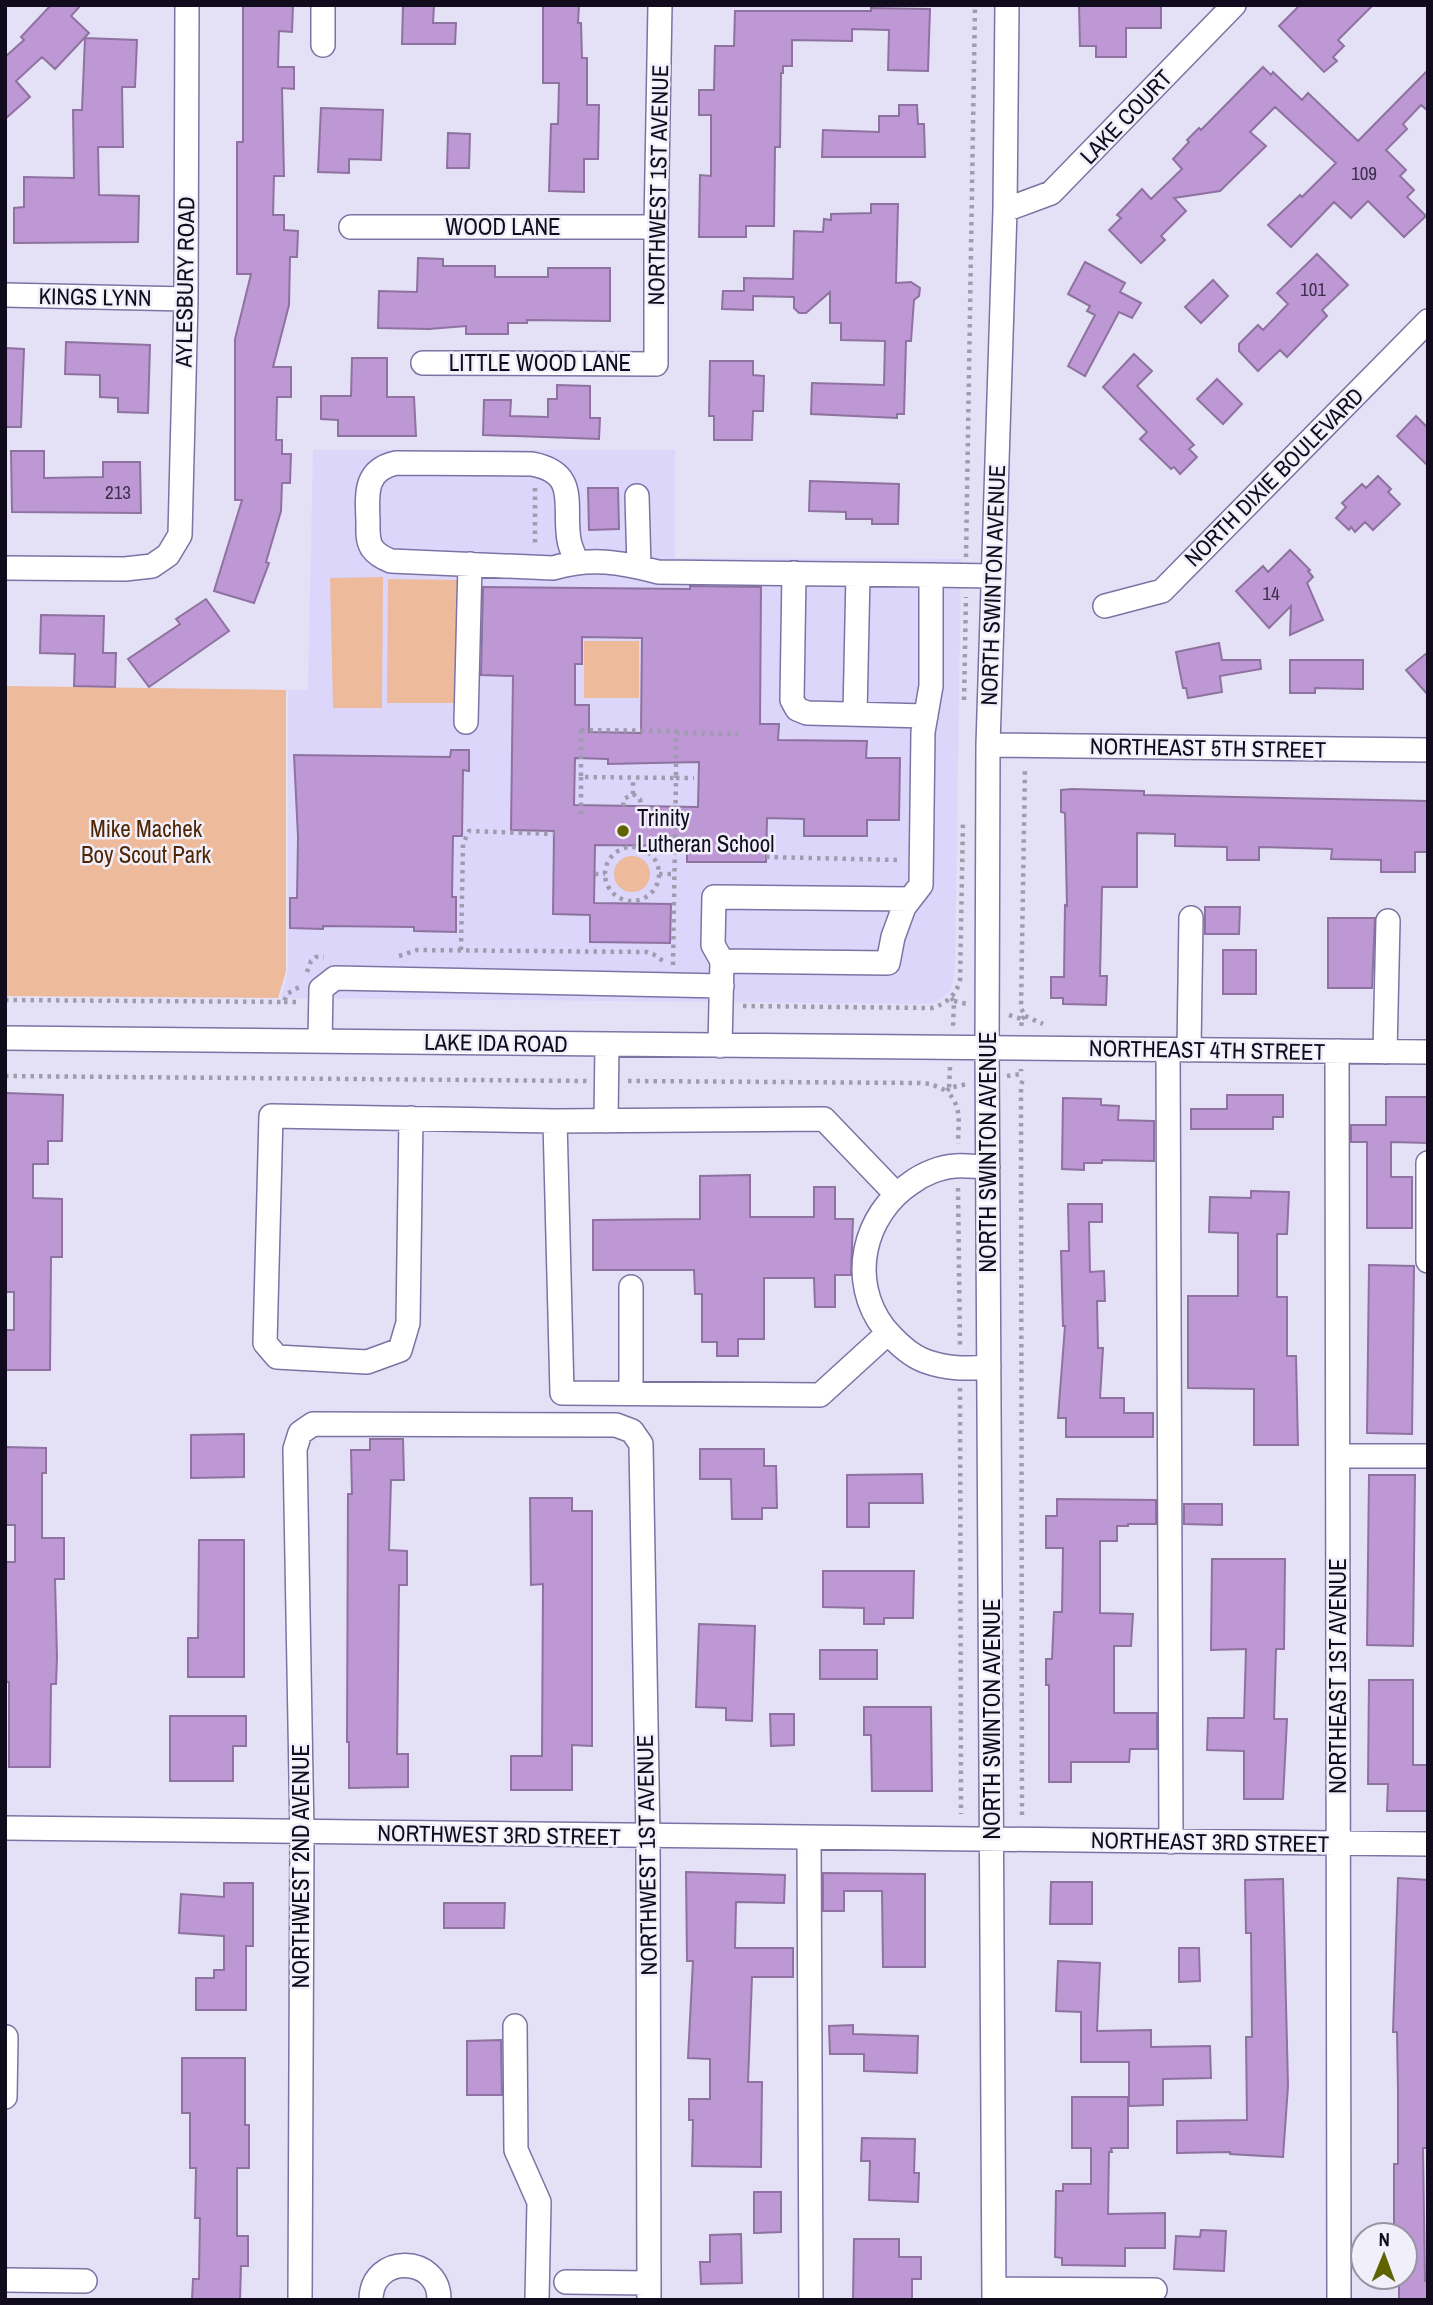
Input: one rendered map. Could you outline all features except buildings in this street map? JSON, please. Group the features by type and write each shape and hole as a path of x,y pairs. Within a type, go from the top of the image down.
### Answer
{"street":[{"name":"AYLESBURY ROAD","path":"5,568 125,569 152,566 168,555 180,535 186,299 187,5"},
{"path":"323,5 323,46"},
{"name":"NORTHWEST 1ST AVENUE","path":"656,364 660,5"},
{"name":"NORTH SWINTON AVENUE","path":"994,2295 987,1048 988,746 1005,210 1007,5"},
{"name":"LAKE COURT","path":"1005,210 1051,193 1234,5"},
{"name":"WOOD LANE","path":"351,228 656,228"},
{"name":"KINGS LYNN","path":"5,295 186,299"},
{"name":"NORTH DIXIE BOULEVARD","path":"1105,606 1162,591 1428,321"},
{"name":"LITTLE WOOD LANE","path":"423,363 656,364"},
{"path":"576,561 569,540 566,489 561,479 543,466 396,463 380,469 373,476 367,493 368,541 381,557 391,561 553,568 576,561 616,562 658,572 993,576"},
{"path":"637,496 639,567"},
{"path":"466,722 471,564"},
{"path":"794,573 794,705 807,713 926,716"},
{"path":"855,714 858,575"},
{"path":"722,961 888,963 892,937 906,899 921,885 923,732 931,686 931,576"},
{"name":"NORTHEAST 5TH STREET","path":"988,746 1428,750"},
{"path":"720,1046 722,961 713,945 714,897 906,899"},
{"path":"1171,1842 1179,1050 1191,918"},
{"path":"1385,1052 1388,921"},
{"path":"320,1041 321,989 335,978 722,986"},
{"name":"LAKE IDA ROAD","path":"5,1038 987,1048"},
{"path":"606,1121 607,1044"},
{"name":"NORTHEAST 4TH STREET","path":"987,1048 1428,1052"},
{"name":"NORTHEAST 1ST AVENUE","path":"1337,1051 1339,2300"},
{"path":"411,1118 408,1324 400,1349 367,1362 277,1357 265,1343 271,1116 411,1118 555,1121 824,1119 895,1193"},
{"path":"555,1121 562,1393 820,1395 888,1333"},
{"path":"1428,1163 1428,1261"},
{"path":"988,1167 958,1166 922,1175 895,1193 875,1220 864,1252 864,1285 875,1316 888,1333 923,1361 960,1369 989,1367"},
{"path":"631,1287 631,1393"},
{"name":"NORTHWEST 1ST AVENUE","path":"300,1433 313,1424 616,1425 632,1431 641,1444 648,1836 649,2291"},
{"name":"NORTHWEST 2ND AVENUE","path":"300,1433 295,1449 302,1833 300,2300"},
{"path":"1338,1456 1428,1456"},
{"name":"NORTHWEST 3RD STREET","path":"5,1828 993,1840"},
{"path":"809,1838 811,2300"},
{"name":"NORTHEAST 3RD STREET","path":"993,1840 1428,1844"},
{"path":"515,2026 516,2150 539,2202 537,2300"},
{"path":"5,2097 6,2037"},
{"path":"371,2300 371,2288 376,2278 395,2266 406,2265 427,2272 439,2291 439,2300"},
{"path":"5,2280 85,2281"},
{"path":"566,2282 649,2291"},
{"path":"994,2295 1155,2290"}],"path":[{"path":"581,815 581,730 738,734"},
{"path":"673,965 676,733"},
{"path":"1022,1019 1025,1016 1021,1008 1025,746"},
{"path":"581,778 694,778"},
{"path":"633,778 633,794"},
{"path":"623,806 624,799 633,794"},
{"path":"633,794 640,799 641,806"},
{"path":"461,950 463,845 469,831 554,834"},
{"path":"634,846 650,853 656,860 659,874 657,886 652,893 634,902 618,897 611,891 605,874 611,858 625,848 634,846"},
{"path":"766,857 902,856 906,899"},
{"path":"595,874 605,874"},
{"path":"659,874 674,874"},
{"path":"5,1076 920,1083 948,1090 957,1102 958,1110 961,1814"},
{"path":"1022,1815 1021,1086 1024,1077"}],"shaded area":[{"name":"Trinity Lutheran School","path":"313,450 675,450 675,558 961,559 955,971 951,991 936,1002 926,1004 281,998 288,971 288,690 308,690"}],"green space":[{"path":"383,577 382,708 333,708 330,578"},
{"path":"388,579 458,580 458,703 387,703"},
{"path":"584,641 639,641 639,698 584,698"},
{"name":"Mike Machek Boy Scout Park","path":"5,686 286,690 286,971 278,998 5,996"},
{"path":"632,856 645,861 650,874 645,887 632,892 619,887 614,874 619,861"}],"place":[{"name":"Trinity Lutheran School","path":"623,831"}]}
